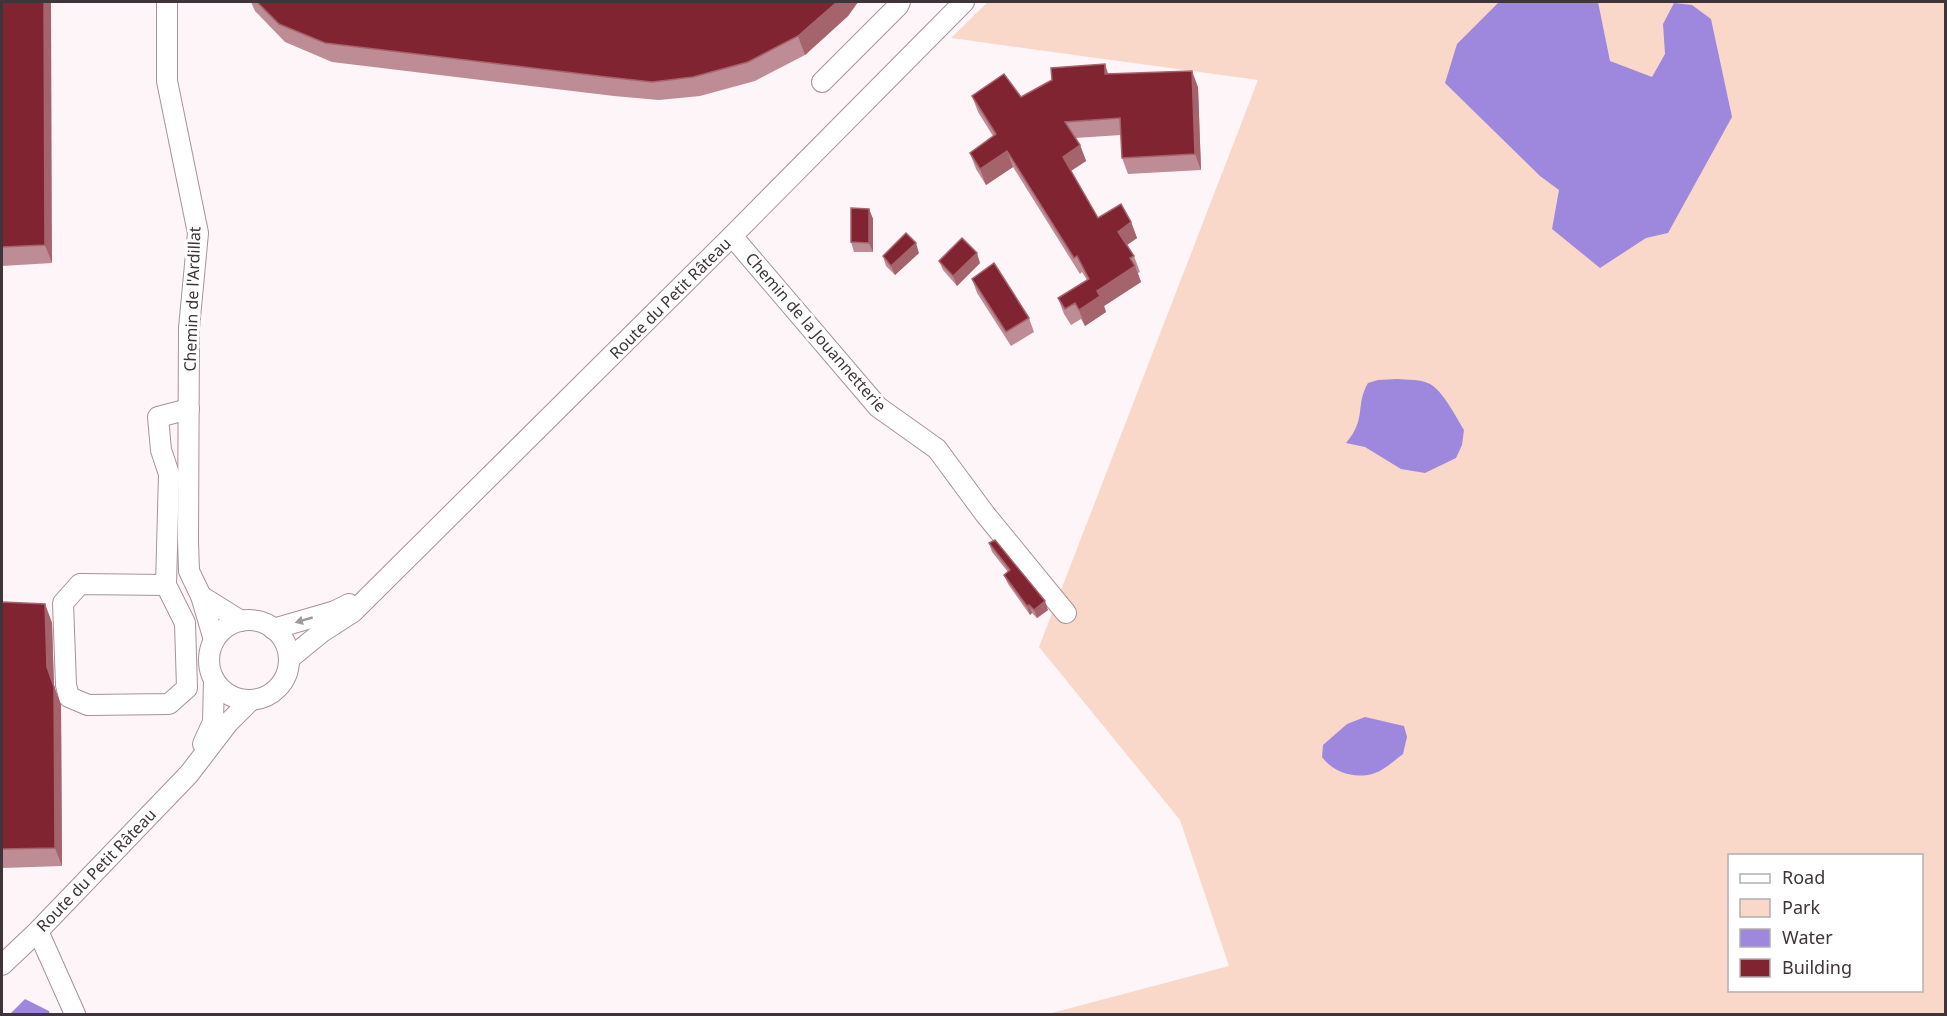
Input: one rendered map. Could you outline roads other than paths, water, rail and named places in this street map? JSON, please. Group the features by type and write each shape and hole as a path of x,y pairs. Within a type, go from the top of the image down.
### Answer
{"street":[{"name":"Chemin de l'Ardillat","path":"167,2 167,81 198,233 189,328 189,571 201,596 214,640"},
{"name":"Route du Petit Râteau","path":"289,659 322,632 353,612 964,2"},
{"path":"822,82 900,3"},
{"name":"Chemin de la Jouannetterie","path":"732,236 878,407 937,449 985,514 1066,613"},
{"path":"166,585 80,584 63,603 66,685 69,697 88,705 169,704 187,688 185,622 166,585 169,474 161,450 158,417 189,409"},
{"name":"Route du Petit Râteau","path":"273,629 335,611 373,591"},
{"path":"201,596 241,621"},
{"path":"252,620 273,629 282,637 289,659 282,682 274,692 263,698 251,700 240,699 221,689 214,680 209,660 214,640 221,631 241,621 252,620"},
{"name":"Route du Petit Râteau","path":"189,774 213,722 214,680"},
{"name":"Route du Petit Râteau","path":"2,965 38,931 189,774 228,723 251,700"},
{"path":"38,931 75,1014"}],"water":[{"path":"1499,2 1598,2 1610,61 1652,77 1665,54 1663,24 1674,3 1692,5 1711,19 1732,117 1668,233 1646,238 1600,268 1552,229 1559,190 1540,176 1445,83 1457,44"},
{"path":"1397,379 1426,382 1435,387 1444,398 1464,430 1462,445 1456,458 1425,473 1401,469 1365,447 1346,443 1359,419 1362,398 1368,383"},
{"path":"1365,717 1404,726 1407,737 1403,754 1382,770 1367,775 1352,775 1332,767 1322,757 1323,745 1347,724"},
{"path":"25,999 49,1011 50,1014 10,1014"}]}
